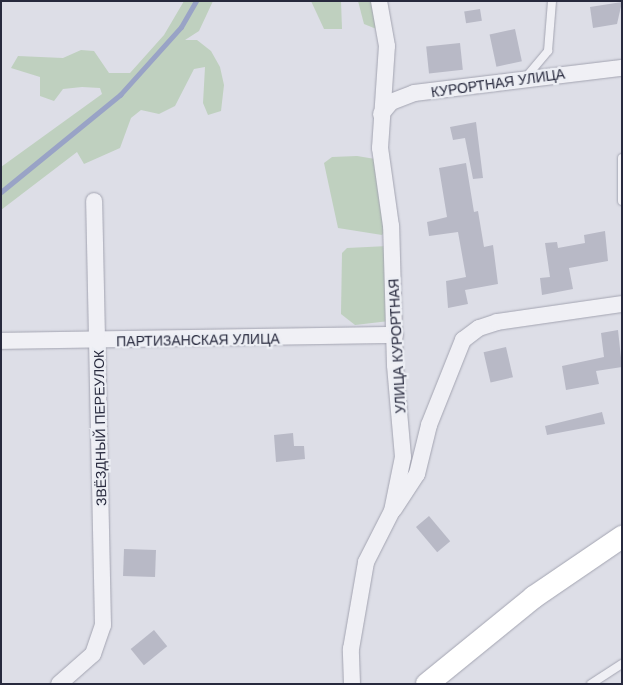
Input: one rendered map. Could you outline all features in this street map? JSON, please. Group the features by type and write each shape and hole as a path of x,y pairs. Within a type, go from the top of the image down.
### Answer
{"main road":[{"path":"427,684 534,597 622,537"}],"street":[{"name":"УЛИЦА КУРОРТНАЯ","path":"352,684 351,650 366,562 392,511 404,457 395,335 391,226 380,148 387,46 378,1"},
{"name":"КУРОРТНАЯ УЛИЦА","path":"381,114 391,102 414,93 622,68"},
{"name":"ЗВЁЗДНЫЙ ПЕРЕУЛОК","path":"59,684 92,654 103,625 94,201"},
{"path":"392,511 417,474 429,426 463,340 479,328 497,322 622,304"},
{"name":"ПАРТИЗАНСКАЯ УЛИЦА","path":"1,341 98,342 395,335"}],"lane":[{"path":"524,79 548,51 552,1"},
{"path":"622,158 622,201"},
{"path":"591,684 622,664"}],"green space":[{"path":"184,1 213,1 199,31 185,40 197,40 211,51 220,67 224,85 221,111 208,115 203,103 205,67 194,69 175,106 159,114 141,110 131,118 120,148 84,164 77,152 1,210 1,167 102,94 100,88 82,87 63,89 54,101 40,96 40,77 11,68 18,56 63,58 81,50 94,51 109,73 130,73 164,35"},
{"path":"311,1 341,1 342,29 324,29"},
{"path":"358,1 383,1 379,30 364,24"},
{"path":"357,156 375,159 396,221 382,235 338,228 324,163 332,157"},
{"path":"388,246 389,321 355,325 341,314 342,253 347,248"}],"building":[{"path":"622,2 617,24 593,28 590,7"},
{"path":"480,9 482,21 466,23 464,12"},
{"path":"515,29 522,61 496,67 490,34"},
{"path":"460,43 463,70 429,73 426,47"},
{"path":"476,122 483,178 473,179 465,138 453,140 450,127"},
{"path":"466,163 474,212 478,211 484,247 493,245 498,284 465,290 468,304 448,308 446,281 466,277 458,232 429,236 427,222 447,217 439,168"},
{"path":"605,231 608,261 569,268 573,289 542,295 540,278 550,277 545,243 557,242 558,248 585,243 584,235"},
{"path":"618,330 622,367 596,371 599,384 566,390 562,366 604,357 601,333"},
{"path":"506,347 513,377 491,382 484,352"},
{"path":"602,412 605,424 547,435 545,426"},
{"path":"293,433 294,446 304,446 305,459 276,462 274,435"},
{"path":"429,516 450,541 437,552 416,527"},
{"path":"124,549 156,550 155,577 123,576"},
{"path":"154,630 167,646 144,665 131,649"}],"waterway":[{"path":"1,192 120,95 181,27 196,1"}]}
